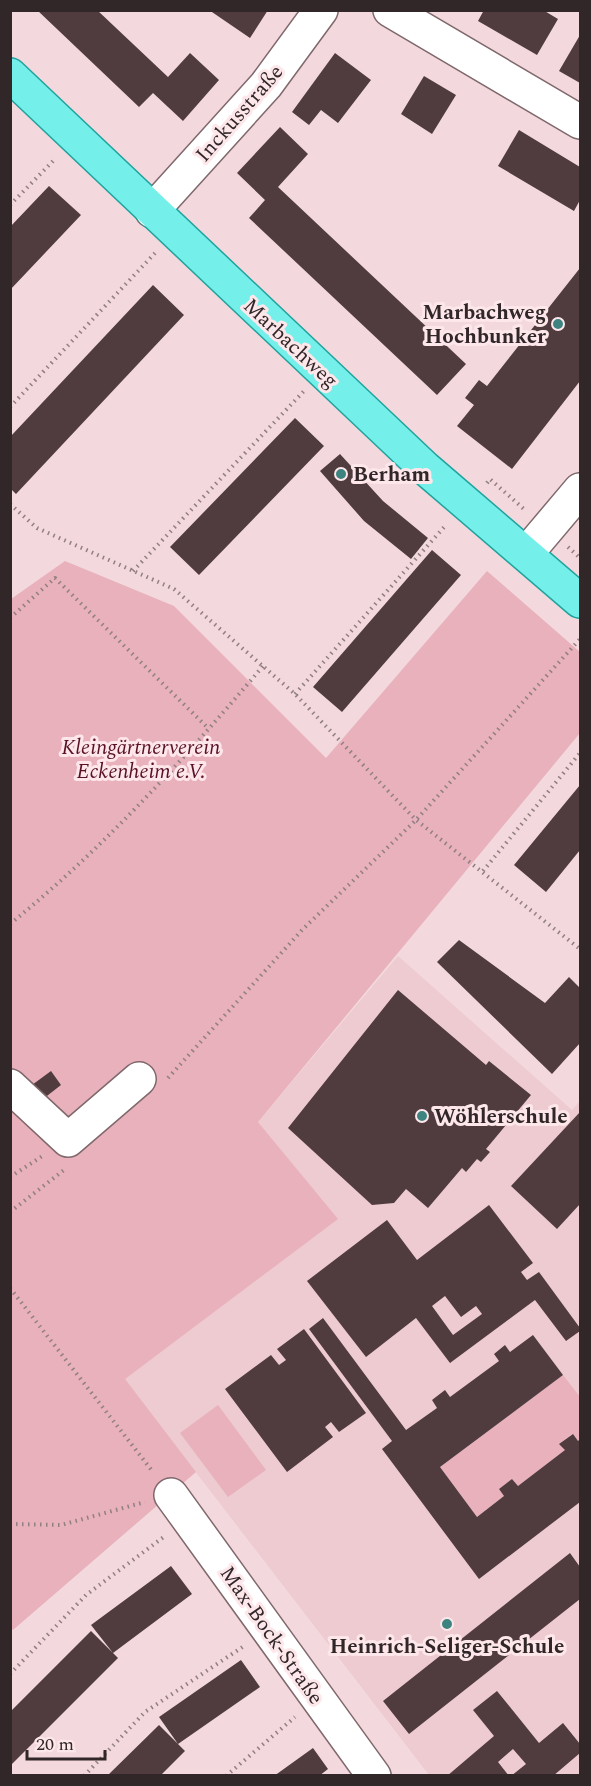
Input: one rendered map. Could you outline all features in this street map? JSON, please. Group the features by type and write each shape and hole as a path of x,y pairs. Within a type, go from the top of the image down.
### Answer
{"main road":[{"name":"Marbachweg","path":"10,75 425,468 580,599"}],"street":[{"name":"Inckusstraße","path":"152,211 266,85 321,10"},
{"path":"390,10 580,122"},
{"path":"526,554 580,490"},
{"path":"10,1086 70,1151 153,1079"},
{"name":"Max-Bock-Straße","path":"180,1506 267,1631 374,1776"}],"path":[{"path":"10,205 58,156"},
{"path":"10,407 158,250"},
{"path":"133,571 306,389"},
{"path":"295,694 467,503"},
{"path":"10,504 37,528 174,589 295,694 416,820 580,949"},
{"path":"10,618 55,578 209,729"},
{"path":"153,1079 416,820 580,639"},
{"path":"10,924 104,841 209,729 262,666"},
{"path":"483,871 580,753"},
{"path":"10,1177 70,1151"},
{"path":"10,1212 70,1151"},
{"path":"10,1288 180,1506"},
{"path":"10,1524 61,1525 180,1506"},
{"path":"10,1674 86,1594 180,1506"},
{"path":"84,1776 145,1712 267,1631"},
{"path":"226,1776 316,1699"}],"shaded area":[{"name":"Heinrich-Seliger-Schule","path":"398,956 572,1110 580,1101 580,1775 429,1775 124,1379 337,1219 258,1122"}],"green space":[{"name":"Kleingärtnerverein Eckenheim e.V.","path":"65,561 174,606 326,758 487,571 580,652 580,733 258,1122 338,1219 125,1379 196,1472 13,1630 11,1628 11,599"},
{"path":"563,1375 580,1397 580,1439 578,1441 572,1434 560,1443 565,1450 518,1486 512,1479 499,1489 504,1496 477,1517 440,1467"},
{"path":"218,1405 266,1470 228,1497 180,1433"}],"building":[{"path":"37,10 97,10 168,77 190,53 219,80 183,121 153,93 139,107"},
{"path":"209,10 268,10 250,38"},
{"path":"484,10 543,10 558,19 537,55 478,21"},
{"path":"580,35 580,83 559,71"},
{"path":"335,53 371,80 338,123 321,110 309,125 292,112"},
{"path":"424,76 456,95 432,134 401,114"},
{"path":"280,127 308,154 278,187 466,364 437,395 249,218 265,200 237,173"},
{"path":"519,130 580,167 580,200 574,211 498,166"},
{"path":"49,186 81,215 10,290 10,227"},
{"name":"Marbachweg Hochbunker","path":"580,268 580,381 512,469 457,426 474,405 465,398 479,380 487,386"},
{"path":"153,285 184,315 16,494 10,488 10,437"},
{"path":"295,418 324,446 199,575 170,547"},
{"path":"340,454 383,501 428,538 411,559 364,521 320,471"},
{"path":"432,550 461,575 342,712 313,687"},
{"path":"580,785 580,850 546,892 514,865"},
{"path":"459,940 545,1003 569,977 580,988 580,1043 552,1074 437,962"},
{"path":"398,990 486,1065 489,1061 531,1095 486,1149 490,1152 481,1162 477,1159 466,1172 462,1168 428,1208 406,1189 394,1203 372,1205 288,1128"},
{"path":"51,1071 61,1085 43,1099 32,1085"},
{"path":"580,1112 580,1204 557,1229 511,1186"},
{"path":"489,1205 533,1263 521,1272 527,1280 539,1272 580,1331 566,1341 535,1300 450,1363 416,1318 366,1357 307,1281 387,1220 417,1260","holes":["445,1296 461,1317 476,1306 482,1314 453,1335 432,1306"]},
{"path":"323,1318 406,1430 437,1408 432,1400 445,1390 450,1397 499,1361 494,1354 505,1345 510,1352 533,1335 563,1375 440,1467 477,1517 504,1496 499,1489 512,1479 518,1486 565,1450 559,1444 573,1434 578,1441 580,1439 580,1502 479,1579 382,1449 392,1441 309,1329"},
{"path":"304,1329 366,1413 339,1432 331,1422 325,1427 333,1437 287,1472 225,1389 271,1355 279,1365 286,1360 277,1349"},
{"path":"570,1553 580,1567 580,1599 409,1734 383,1701"},
{"path":"171,1566 192,1594 113,1653 91,1625"},
{"path":"91,1631 118,1658 10,1766 10,1712"},
{"path":"241,1660 260,1687 178,1744 159,1717"},
{"path":"497,1691 539,1743 563,1723 580,1744 580,1753 553,1776 511,1776 526,1764 513,1749 498,1762 509,1776 447,1776 494,1736 473,1710"},
{"path":"159,1725 185,1751 160,1776 107,1776"},
{"path":"313,1748 328,1769 319,1776 274,1776"}],"place":[{"name":"Marbachweg Hochbunker","path":"558,324"},
{"name":"Berham","path":"341,474"},
{"name":"Wöhlerschule","path":"422,1116"},
{"name":"Heinrich-Seliger-Schule","path":"447,1624"}]}
